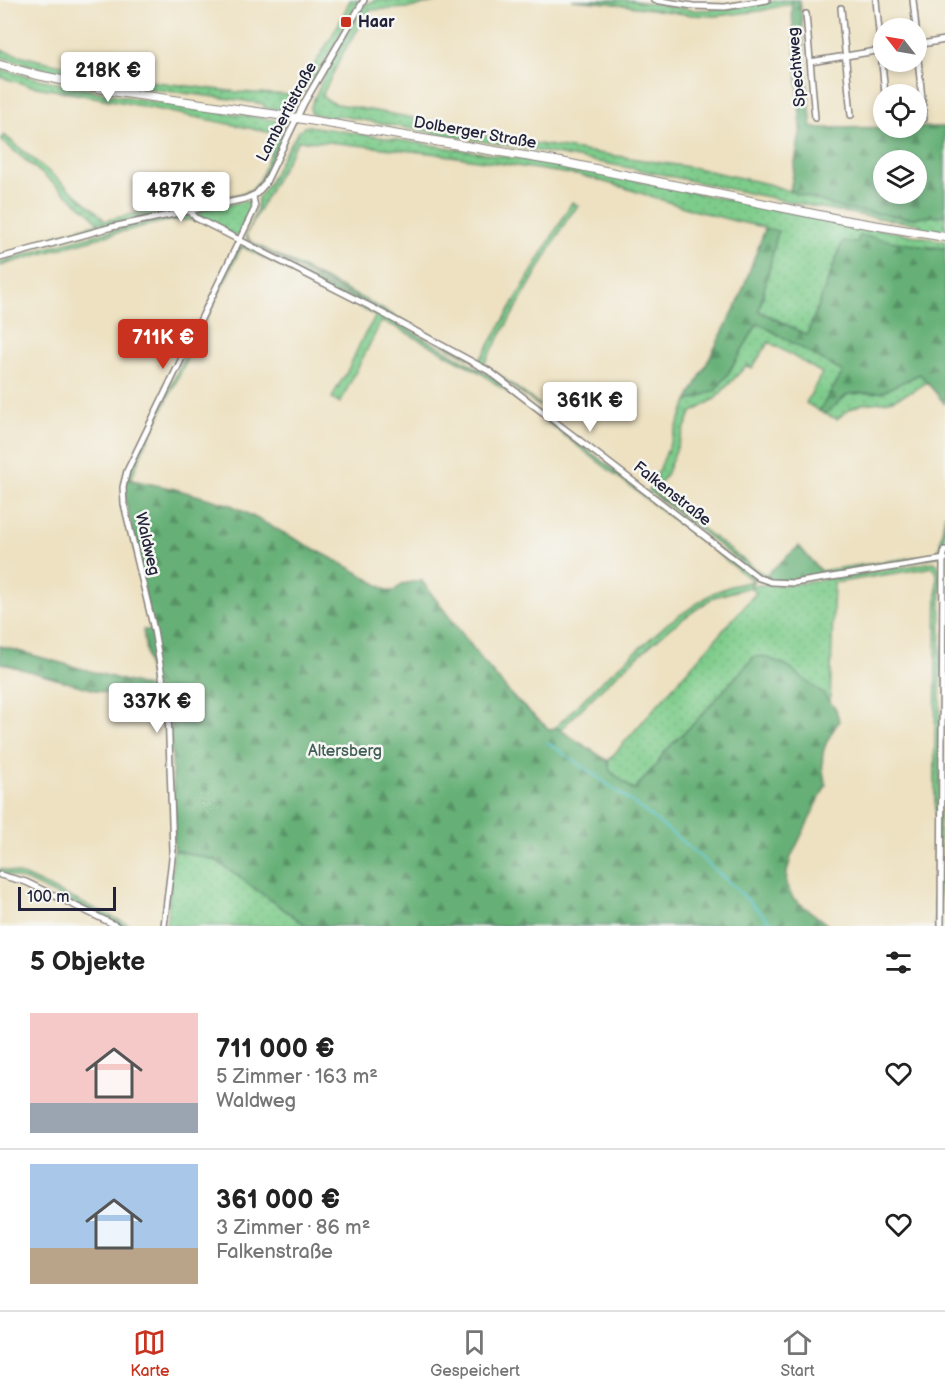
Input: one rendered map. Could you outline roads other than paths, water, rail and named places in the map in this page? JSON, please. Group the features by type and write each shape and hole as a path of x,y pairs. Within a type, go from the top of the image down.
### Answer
{"main road":[{"name":"Dolberger Straße","path":"0,65 118,92 297,118 561,162 843,220 945,237"}],"street":[{"name":"Lambertistraße","path":"253,196 265,184 297,118 364,0"},
{"path":"654,0 693,6 725,7 767,0"},
{"path":"876,0 878,18"},
{"path":"913,0 915,18"},
{"path":"841,8 851,115"},
{"name":"Spechtweg","path":"806,14 814,118"},
{"path":"927,43 945,40"},
{"path":"810,62 873,51"},
{"path":"0,258 112,227 253,196"},
{"name":"Waldweg","path":"164,926 173,850 168,711 154,630 124,504 123,488 127,471 255,208 253,196"},
{"name":"Falkenstraße","path":"189,210 196,218 369,306 489,371 759,578 771,582 794,583 944,559"},
{"path":"941,926 945,550"},
{"path":"0,875 26,882 117,926"}],"waterway":[{"path":"548,743 654,818 722,876 775,926"}],"place":[{"name":"Haar","path":"346,22"}],"park label":[{"name":"Altersberg","path":"345,751"}]}
